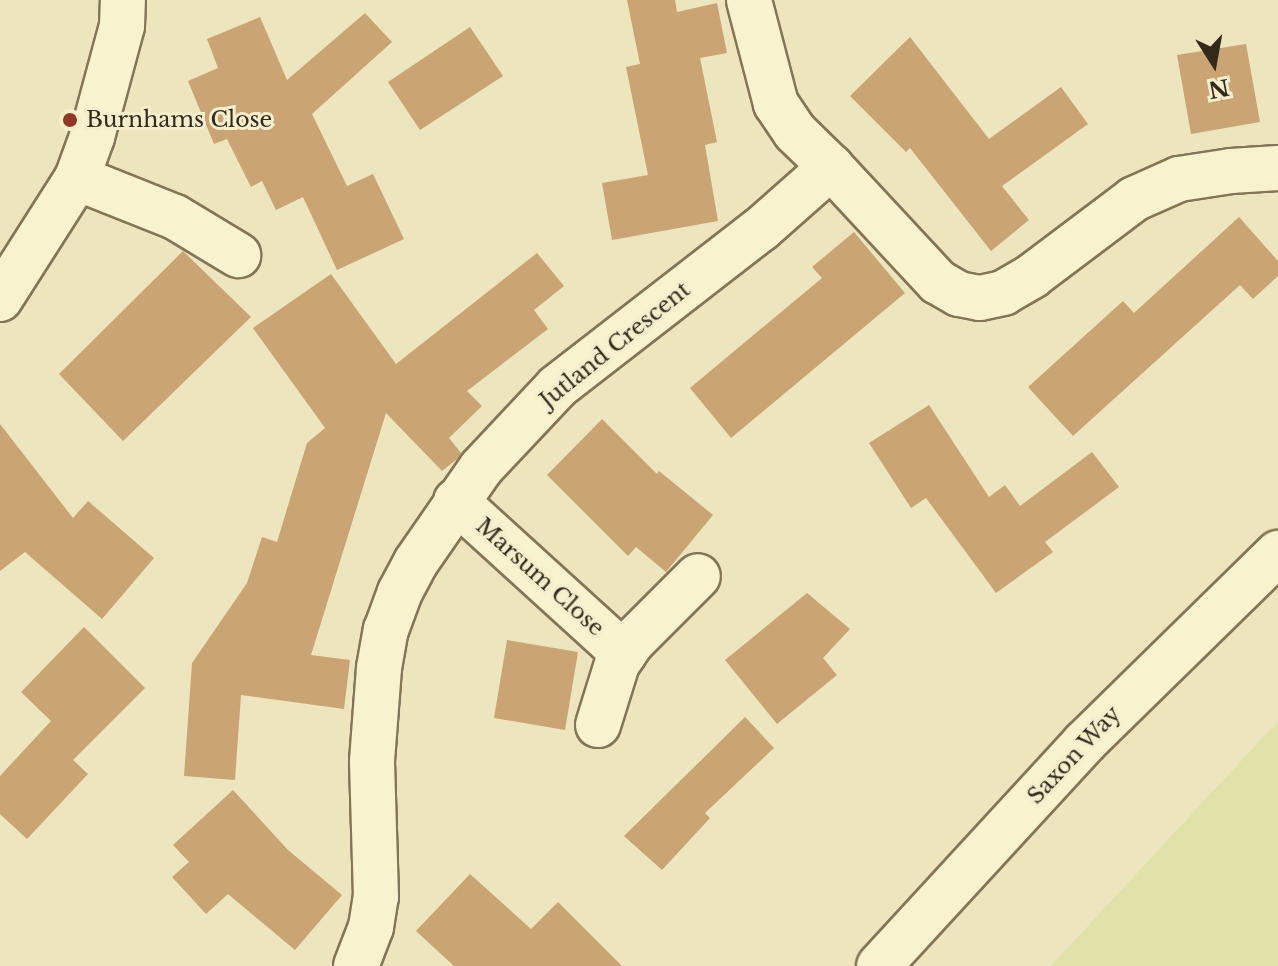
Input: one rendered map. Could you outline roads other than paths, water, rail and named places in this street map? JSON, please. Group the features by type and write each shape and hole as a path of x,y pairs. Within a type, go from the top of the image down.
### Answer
{"street":[{"path":"0,299 77,178 92,137 122,26 123,0"},
{"path":"749,0 776,104 795,132 938,282 959,294 980,298 1003,293 1032,276 1134,199 1179,179 1278,168"},
{"name":"Jutland Crescent","path":"356,966 371,927 376,897 372,761 379,668 386,630 400,592 456,501 506,439 557,387 761,229 831,167"},
{"path":"77,178 175,217 238,255"},
{"name":"Marsum Close","path":"456,501 624,654"},
{"name":"Saxon Way","path":"879,966 1084,743 1278,553"},
{"name":"Marsum Close","path":"598,725 609,686 624,654 698,576"}],"place":[{"name":"Burnhams Close","path":"70,120"}]}
